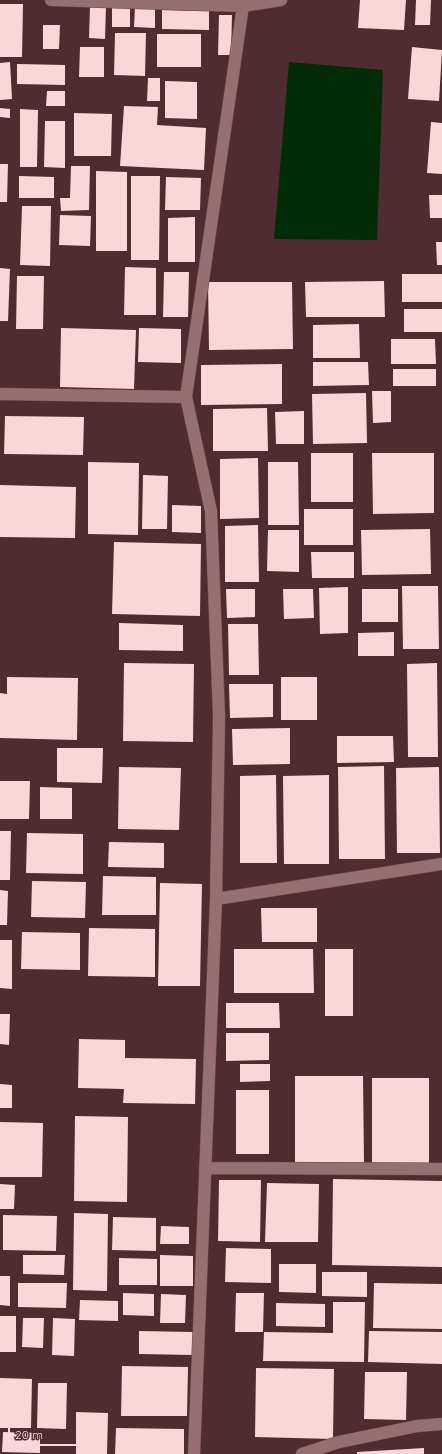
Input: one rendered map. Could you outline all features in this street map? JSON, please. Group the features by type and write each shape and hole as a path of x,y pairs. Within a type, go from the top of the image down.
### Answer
{"street":[{"path":"52,0 243,6 281,0"},
{"path":"194,1454 216,899 219,716 211,511 186,397 243,6"},
{"path":"0,394 186,397"},
{"path":"216,899 442,864"},
{"path":"205,1168 442,1168"},
{"path":"302,1454 339,1442 417,1426 442,1424"}],"shaded area":[{"path":"289,62 383,70 377,240 274,239"}],"building":[{"path":"360,0 406,0 404,30 358,28"},
{"path":"416,0 431,0 430,25 415,25"},
{"path":"0,4 23,4 22,57 0,57"},
{"path":"90,6 106,6 105,39 89,38"},
{"path":"112,6 130,6 130,27 112,27"},
{"path":"135,6 155,6 155,28 134,27"},
{"path":"162,10 209,11 209,30 162,29"},
{"path":"219,15 232,15 231,55 218,55"},
{"path":"43,25 60,25 59,49 43,49"},
{"path":"115,33 146,33 145,76 114,75"},
{"path":"157,34 201,34 201,67 157,67"},
{"path":"80,47 104,47 104,77 79,77"},
{"path":"412,47 442,50 439,101 408,99"},
{"path":"10,62 12,99 0,100 0,63"},
{"path":"17,64 65,65 65,85 17,84"},
{"path":"148,78 160,78 160,101 147,101"},
{"path":"165,81 197,82 197,119 165,118"},
{"path":"47,91 65,91 65,106 46,106"},
{"path":"124,106 158,107 157,125 206,128 204,170 120,166"},
{"path":"0,108 10,109 10,118 0,117"},
{"path":"20,109 38,110 37,167 20,167"},
{"path":"74,113 112,114 111,156 74,156"},
{"path":"45,121 65,121 65,168 44,167"},
{"path":"431,122 442,123 442,174 427,173"},
{"path":"0,164 8,164 7,202 0,202"},
{"path":"71,166 90,166 89,210 61,211 60,198 70,198"},
{"path":"96,171 127,172 127,251 96,251"},
{"path":"19,176 54,177 54,198 19,198"},
{"path":"131,176 160,176 159,260 131,260"},
{"path":"166,177 201,178 200,210 165,210"},
{"path":"429,195 442,195 442,218 430,218"},
{"path":"22,206 51,206 50,266 20,265"},
{"path":"60,215 91,216 90,246 59,245"},
{"path":"195,217 195,262 168,262 168,218"},
{"path":"436,242 442,242 442,265 437,265"},
{"path":"125,267 156,268 156,315 124,315"},
{"path":"0,268 10,269 8,321 0,321"},
{"path":"164,272 189,272 188,317 163,317"},
{"path":"402,274 442,274 442,302 402,302"},
{"path":"17,276 44,276 43,329 16,329"},
{"path":"384,281 385,317 306,317 305,282"},
{"path":"208,282 292,282 293,349 209,350"},
{"path":"404,309 442,309 442,332 404,332"},
{"path":"359,324 360,358 313,358 313,325"},
{"path":"61,328 136,330 134,389 60,387"},
{"path":"139,328 181,329 181,363 138,362"},
{"path":"391,339 435,339 436,364 391,364"},
{"path":"313,362 368,362 369,385 313,386"},
{"path":"282,364 282,404 201,405 201,365"},
{"path":"393,369 436,369 436,386 393,386"},
{"path":"372,391 391,391 391,422 373,423"},
{"path":"366,393 367,443 313,444 312,394"},
{"path":"267,408 268,451 213,451 213,409"},
{"path":"304,411 304,444 276,444 275,412"},
{"path":"5,416 84,417 83,455 4,454"},
{"path":"311,453 353,453 353,502 311,502"},
{"path":"372,453 434,453 434,513 373,514"},
{"path":"258,458 259,518 220,519 220,459"},
{"path":"88,462 139,463 138,535 88,534"},
{"path":"268,462 298,462 299,525 268,525"},
{"path":"143,475 168,476 167,529 142,529"},
{"path":"0,485 76,487 75,538 0,537"},
{"path":"172,505 201,506 201,533 172,532"},
{"path":"304,509 353,509 353,545 304,545"},
{"path":"258,525 259,582 225,582 225,526"},
{"path":"430,529 431,574 362,575 361,530"},
{"path":"268,530 299,530 299,572 267,571"},
{"path":"114,542 201,544 200,616 112,614"},
{"path":"311,552 354,552 354,578 312,578"},
{"path":"402,586 438,586 439,649 403,649"},
{"path":"348,587 348,633 320,634 319,588"},
{"path":"226,589 255,589 255,617 227,618"},
{"path":"283,589 313,589 314,618 284,619"},
{"path":"362,589 398,589 398,622 362,622"},
{"path":"119,623 183,625 183,651 119,650"},
{"path":"228,624 258,624 259,675 229,675"},
{"path":"394,632 394,656 358,656 358,633"},
{"path":"124,663 194,664 193,742 123,741"},
{"path":"437,663 438,757 408,757 407,664"},
{"path":"7,677 78,678 77,740 0,738 0,693 7,694"},
{"path":"281,677 317,677 317,720 281,720"},
{"path":"229,684 273,684 273,717 230,718"},
{"path":"290,728 290,764 233,765 232,729"},
{"path":"337,736 393,736 394,762 337,763"},
{"path":"57,748 103,748 102,783 57,782"},
{"path":"384,766 385,859 339,859 338,767"},
{"path":"119,767 181,768 179,830 118,829"},
{"path":"439,767 440,853 397,853 396,768"},
{"path":"276,775 277,863 240,863 240,776"},
{"path":"329,775 329,864 284,864 283,776"},
{"path":"0,781 30,781 29,819 0,819"},
{"path":"40,787 72,788 72,819 40,819"},
{"path":"0,831 11,831 10,880 0,880"},
{"path":"27,833 83,834 83,874 26,873"},
{"path":"109,842 164,843 164,868 108,867"},
{"path":"103,876 156,877 156,915 102,915"},
{"path":"32,881 86,882 85,918 31,917"},
{"path":"160,883 202,884 200,986 158,986"},
{"path":"0,890 8,891 7,925 0,925"},
{"path":"261,908 317,908 317,942 262,942"},
{"path":"89,928 155,929 155,977 88,976"},
{"path":"22,932 80,933 80,970 21,969"},
{"path":"0,940 12,940 12,989 0,988"},
{"path":"234,949 313,949 314,993 234,993"},
{"path":"325,949 353,949 353,1016 325,1016"},
{"path":"226,1003 279,1003 280,1028 226,1028"},
{"path":"0,1014 10,1014 9,1045 0,1044"},
{"path":"226,1033 269,1033 269,1060 226,1061"},
{"path":"79,1039 125,1040 125,1058 196,1059 195,1104 123,1103 124,1089 78,1088"},
{"path":"240,1064 270,1064 270,1081 240,1082"},
{"path":"295,1076 363,1076 364,1163 295,1163"},
{"path":"372,1078 429,1078 429,1165 372,1165"},
{"path":"0,1084 12,1085 12,1108 0,1108"},
{"path":"236,1090 269,1090 269,1154 236,1154"},
{"path":"75,1116 128,1117 127,1202 74,1201"},
{"path":"0,1122 43,1123 42,1177 0,1177"},
{"path":"333,1179 442,1181 442,1267 332,1265"},
{"path":"219,1180 261,1180 260,1242 218,1241"},
{"path":"267,1183 319,1184 318,1242 265,1242"},
{"path":"0,1184 15,1185 14,1209 0,1209"},
{"path":"74,1213 108,1214 107,1291 73,1290"},
{"path":"3,1215 57,1216 56,1251 3,1250"},
{"path":"113,1217 156,1218 156,1251 112,1250"},
{"path":"161,1226 189,1227 189,1244 160,1244"},
{"path":"226,1248 271,1249 271,1283 225,1282"},
{"path":"23,1255 65,1255 64,1275 23,1274"},
{"path":"160,1255 193,1256 193,1286 160,1286"},
{"path":"119,1258 157,1259 157,1285 119,1285"},
{"path":"279,1264 316,1264 316,1293 279,1292"},
{"path":"322,1272 367,1272 367,1297 322,1296"},
{"path":"0,1276 10,1276 10,1306 0,1305"},
{"path":"18,1283 67,1283 66,1308 18,1307"},
{"path":"374,1283 442,1284 442,1329 373,1328"},
{"path":"123,1293 154,1294 154,1316 123,1315"},
{"path":"236,1293 264,1293 263,1332 235,1332"},
{"path":"161,1294 186,1295 185,1323 160,1323"},
{"path":"80,1300 118,1301 118,1321 79,1320"},
{"path":"333,1302 365,1302 364,1362 263,1361 264,1332 333,1333"},
{"path":"276,1303 325,1304 325,1327 276,1326"},
{"path":"0,1316 16,1316 16,1352 0,1352"},
{"path":"23,1318 44,1318 43,1348 22,1347"},
{"path":"53,1318 75,1319 74,1356 52,1355"},
{"path":"139,1331 193,1332 193,1355 139,1354"},
{"path":"369,1331 442,1332 442,1364 368,1362"},
{"path":"122,1366 188,1367 187,1416 121,1416"},
{"path":"256,1368 334,1369 333,1439 255,1437"},
{"path":"365,1372 407,1372 406,1420 364,1419"},
{"path":"0,1378 32,1379 31,1428 0,1428"},
{"path":"38,1383 67,1383 66,1429 37,1428"},
{"path":"76,1412 108,1413 107,1454 76,1454"},
{"path":"116,1428 184,1429 184,1454 115,1454"},
{"path":"3,1432 40,1433 40,1453 2,1452"},
{"path":"424,1448 424,1454 357,1454 357,1452"}]}
